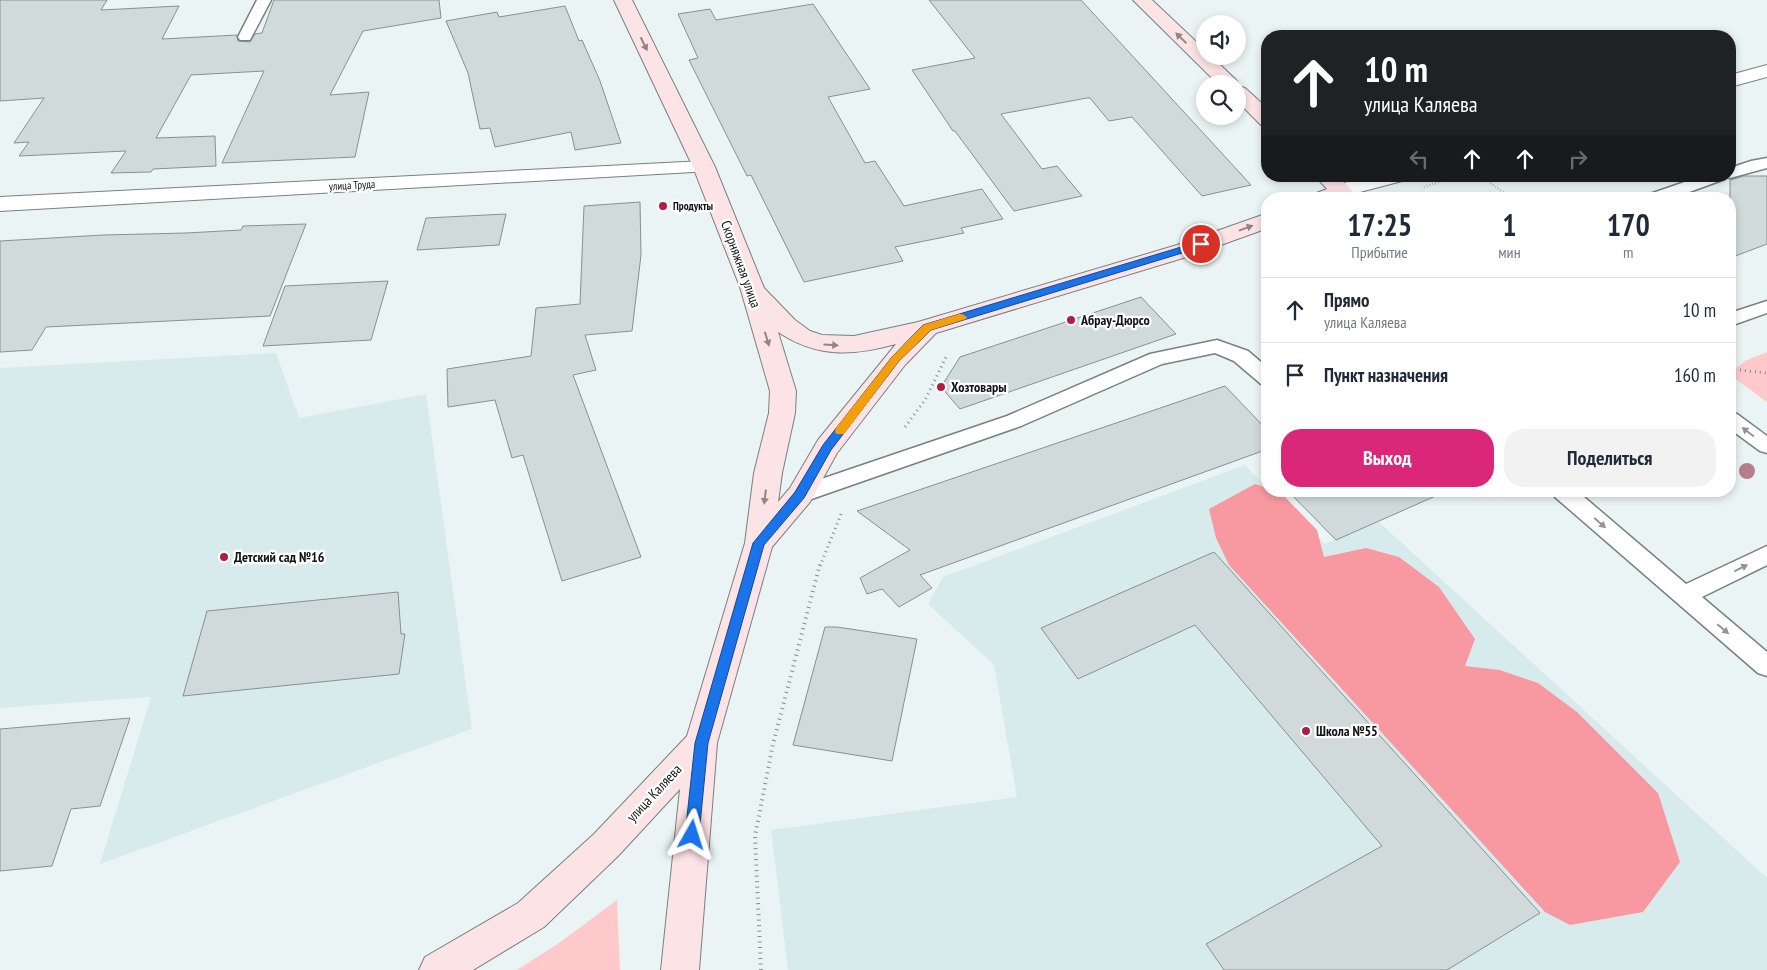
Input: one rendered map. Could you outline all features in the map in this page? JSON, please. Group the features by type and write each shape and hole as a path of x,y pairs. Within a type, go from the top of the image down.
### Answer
{"main road":[{"name":"Скорняжная улица","path":"623,0 704,167 752,287 783,391 782,413 768,474 759,543"},
{"path":"1142,0 1220,75"},
{"path":"1246,100 1261,114"},
{"name":"улица Каляева","path":"752,287 786,326 810,340 826,345 859,344 927,327 1185,250 1261,223"},
{"name":"улица Каляева","path":"438,970 531,915 606,845 701,743 759,543 800,495 827,447 896,359 927,327"},
{"path":"680,970 701,743"}],"street":[{"path":"1736,79 1767,71"},
{"name":"улица Труда","path":"0,204 704,167"},
{"path":"1342,192 1374,182"}],"lane":[{"path":"245,37 264,0"},
{"path":"1736,171 1756,164 1767,163"},
{"path":"1673,192 1703,182"},
{"path":"1736,318 1767,307"},
{"path":"800,495 1014,421 1156,359 1218,346 1241,356 1261,373"},
{"path":"1736,423 1767,446"},
{"path":"1570,497 1767,666"},
{"path":"1684,596 1767,555"}],"path":[{"path":"1490,182 1503,192"},
{"path":"761,970 755,836 772,744 819,567 845,504 925,400 947,355 955,351"},
{"path":"1736,369 1767,372"}],"shaded area":[{"path":"1767,352 1767,402 1736,379 1736,368 1745,361"},
{"name":"Детский сад №16","path":"276,353 299,418 426,394 472,729 100,864 151,697 0,708 0,368"},
{"name":"Школа №55","path":"1245,465 1261,482 1261,497 1277,497 1325,544 1379,522 1767,878 1767,970 788,970 771,830 1017,797 994,665 928,604 943,577"},
{"path":"1255,484 1261,486 1261,497 1285,497 1317,530 1324,557 1366,548 1399,557 1439,587 1475,639 1465,666 1500,670 1538,683 1577,712 1658,793 1680,862 1643,912 1570,925 1545,912 1229,565 1216,538 1209,509"},
{"path":"617,900 620,970 517,970 559,943"}],"building":[{"path":"0,0 107,0 101,10 179,6 162,39 237,35 238,41 250,42 255,34 262,33 274,0 439,0 441,18 363,31 330,95 369,92 355,157 222,163 264,71 191,75 156,138 215,136 216,166 153,169 151,172 111,173 126,151 19,156 29,142 14,143 44,98 0,101"},
{"path":"929,0 1081,0 1251,185 1202,196 1132,117 1109,121 1090,98 1087,98 1001,114 1042,169 1057,166 1082,196 1014,211 955,131 953,131 912,70 975,58"},
{"path":"813,4 870,89 828,97 865,163 875,161 904,206 982,189 1003,219 961,228 964,233 895,247 903,261 804,282 751,175 747,176 689,60 698,58 678,14 710,9 716,20"},
{"path":"565,6 579,41 582,40 600,81 621,143 575,150 571,132 495,147 490,128 480,129 468,73 446,21 497,12 499,17"},
{"path":"1744,176 1767,176 1767,244 1736,256 1736,192 1730,192 1730,182 1736,182 1736,178"},
{"path":"640,202 641,255 632,331 585,335 596,370 573,375 641,557 562,581 523,455 512,458 495,400 448,407 447,369 531,356 536,308 580,304 584,206"},
{"path":"506,214 499,245 417,250 426,218"},
{"path":"306,224 270,316 46,327 32,350 0,352 0,241 241,230 243,226"},
{"path":"388,281 371,340 263,346 285,286"},
{"path":"1141,297 1176,334 960,409 941,387 960,357"},
{"path":"1225,386 1261,424 1261,452 920,575 932,588 899,607 882,589 867,594 860,578 910,550 857,511"},
{"path":"1294,497 1433,497 1336,540"},
{"path":"1214,552 1540,913 1447,970 1224,970 1206,944 1382,846 1195,625 1078,679 1041,628"},
{"path":"398,592 401,634 405,634 399,674 183,696 207,611"},
{"path":"825,627 837,627 917,639 892,761 793,745"},
{"path":"130,718 100,806 71,809 52,866 0,871 0,729"}],"slow traffic":[{"path":"840,431 896,359 927,327 962,317"}],"place":[{"name":"Продукты","path":"663,206"},
{"name":"Абрау-Дюрсо","path":"1071,320"},
{"name":"Хозтовары","path":"941,387"},
{"name":"Детский сад №16","path":"224,557"},
{"name":"Школа №55","path":"1306,731"}],"route":[{"path":"692,835 701,743 759,543 800,495 827,447 896,359 927,327 1201,244"}]}
